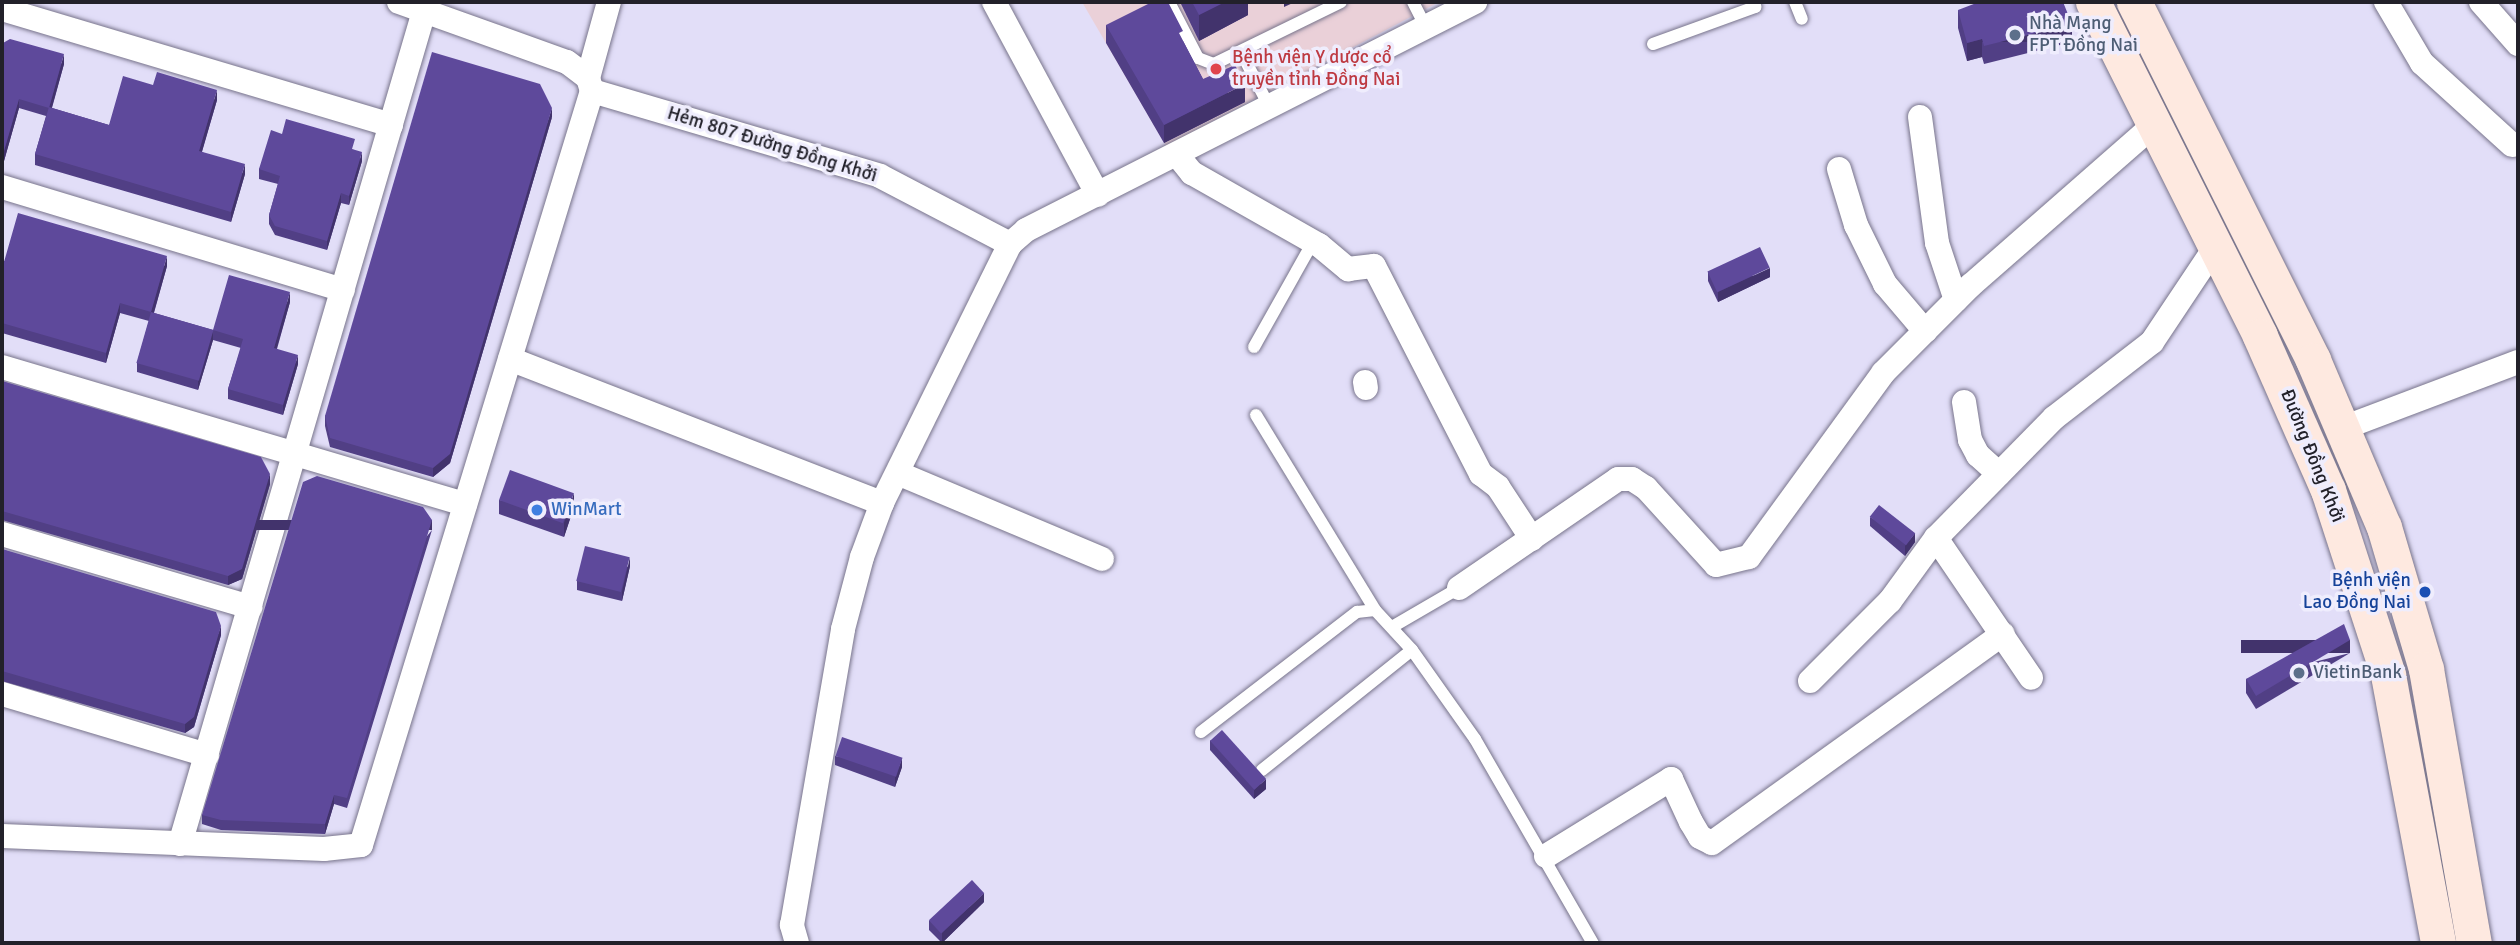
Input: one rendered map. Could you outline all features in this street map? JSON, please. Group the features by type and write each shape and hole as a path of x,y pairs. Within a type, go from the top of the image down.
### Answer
{"main road":[{"name":"Đường Đồng Khởi","path":"2093,2 2216,246 2328,490 2388,675 2438,943"},
{"name":"Đường Đồng Khởi","path":"2134,2 2313,360 2384,527 2426,669 2474,943"}],"street":[{"name":"Hẻm 807 Đường Đồng Khởi","path":"399,2 558,58 590,84 880,176 1010,244"},
{"path":"2,836 324,849 361,845 590,84 609,2"},
{"path":"994,2 1098,195"},
{"path":"797,943 792,925 843,629 882,503 900,474 1010,244 1026,230 1178,156 1475,2"},
{"path":"2386,2 2422,62 2515,151"},
{"path":"2481,2 2518,44"},
{"path":"2,9 391,125"},
{"path":"180,844 424,11"},
{"path":"1920,117 1937,243 1956,300"},
{"path":"2515,151 2509,135 2518,121"},
{"path":"1459,588 1605,485 1632,479 1674,515 1716,565 1749,557 1883,373 1956,300 2154,124"},
{"path":"1178,156 1192,173 1313,242 1351,270 1374,265 1481,474 1499,487 1532,539"},
{"path":"1839,169 1856,225 1885,284 1926,331"},
{"path":"2,187 343,290"},
{"path":"1810,681 1891,601 1936,538 2054,418 2152,342 2216,246"},
{"path":"509,359 882,503"},
{"path":"2343,428 2518,362"},
{"path":"2,367 465,505"},
{"path":"1964,402 1970,440 1978,455 1999,474"},
{"path":"900,474 1102,559"},
{"path":"2,534 250,607"},
{"path":"1936,538 2031,678"},
{"path":"1546,856 1671,779 1695,830 1712,843 2003,634"},
{"path":"2,694 207,755"}],"lane":[{"path":"1169,2 1198,58 1214,64 1341,2"},
{"path":"1413,2 1426,26"},
{"path":"1653,44 1755,7 1753,2"},
{"path":"1796,2 1802,19"},
{"path":"1241,52 1270,109"},
{"path":"1254,347 1313,242"},
{"path":"1256,415 1375,610 1412,650 1475,739 1546,856 1593,943"},
{"path":"1392,627 1459,588"},
{"path":"1200,732 1357,612 1375,610"},
{"path":"1262,770 1412,650"}],"shaded area":[{"name":"Bệnh viện Y dược cổ truyền tỉnh Đồng Nai","path":"1082,2 1439,2 1166,146"}],"building":[{"path":"1152,2 1168,2 1183,31 1179,33 1203,79 1235,65 1245,84 1164,125 1106,25"},
{"path":"1192,2 1225,2 1199,15"},
{"path":"1979,2 2063,2 2072,24 1984,46 1982,39 1967,43 1958,10"},
{"path":"10,39 64,54 49,108 19,99 2,151 2,48 3,43"},
{"path":"432,52 540,84 552,108 450,454 433,468 330,438 325,416"},
{"path":"157,72 217,90 199,151 245,164 231,212 35,154 49,107 109,125 123,76 153,85"},
{"path":"286,119 355,139 352,149 362,152 349,196 341,193 327,241 275,226 269,215 280,176 259,169 271,130 282,134"},
{"path":"18,213 167,256 151,312 120,303 106,353 2,323 2,261 4,262"},
{"path":"1760,247 1770,268 1717,292 1707,272"},
{"path":"229,275 290,292 274,348 298,355 283,405 228,389 243,339 213,330"},
{"path":"151,312 213,330 199,381 136,363"},
{"path":"2,381 261,457 270,474 242,569 228,576 2,511"},
{"path":"510,470 574,493 563,523 499,500"},
{"path":"317,476 423,507 432,520 347,798 334,795 325,824 221,820 202,815 303,482"},
{"path":"1879,505 1915,533 1906,545 1870,517"},
{"path":"585,546 630,557 621,592 576,581"},
{"path":"2,549 216,612 221,626 194,717 185,724 2,671"},
{"path":"2344,624 2350,640 2256,696 2246,679"},
{"path":"1222,730 1266,779 1254,790 1210,741"},
{"path":"842,737 903,758 896,777 835,756"},
{"path":"972,880 984,893 941,933 929,920"}],"place":[{"name":"Nhà Mạng FPT Đồng Nai","path":"2015,35"},
{"name":"Bệnh viện Y dược cổ truyền tỉnh Đồng Nai","path":"1216,69"},
{"name":"WinMart","path":"537,510"},
{"name":"Bệnh viện Lao Đồng Nai","path":"2425,592"},
{"name":"VietinBank","path":"2299,673"}]}
